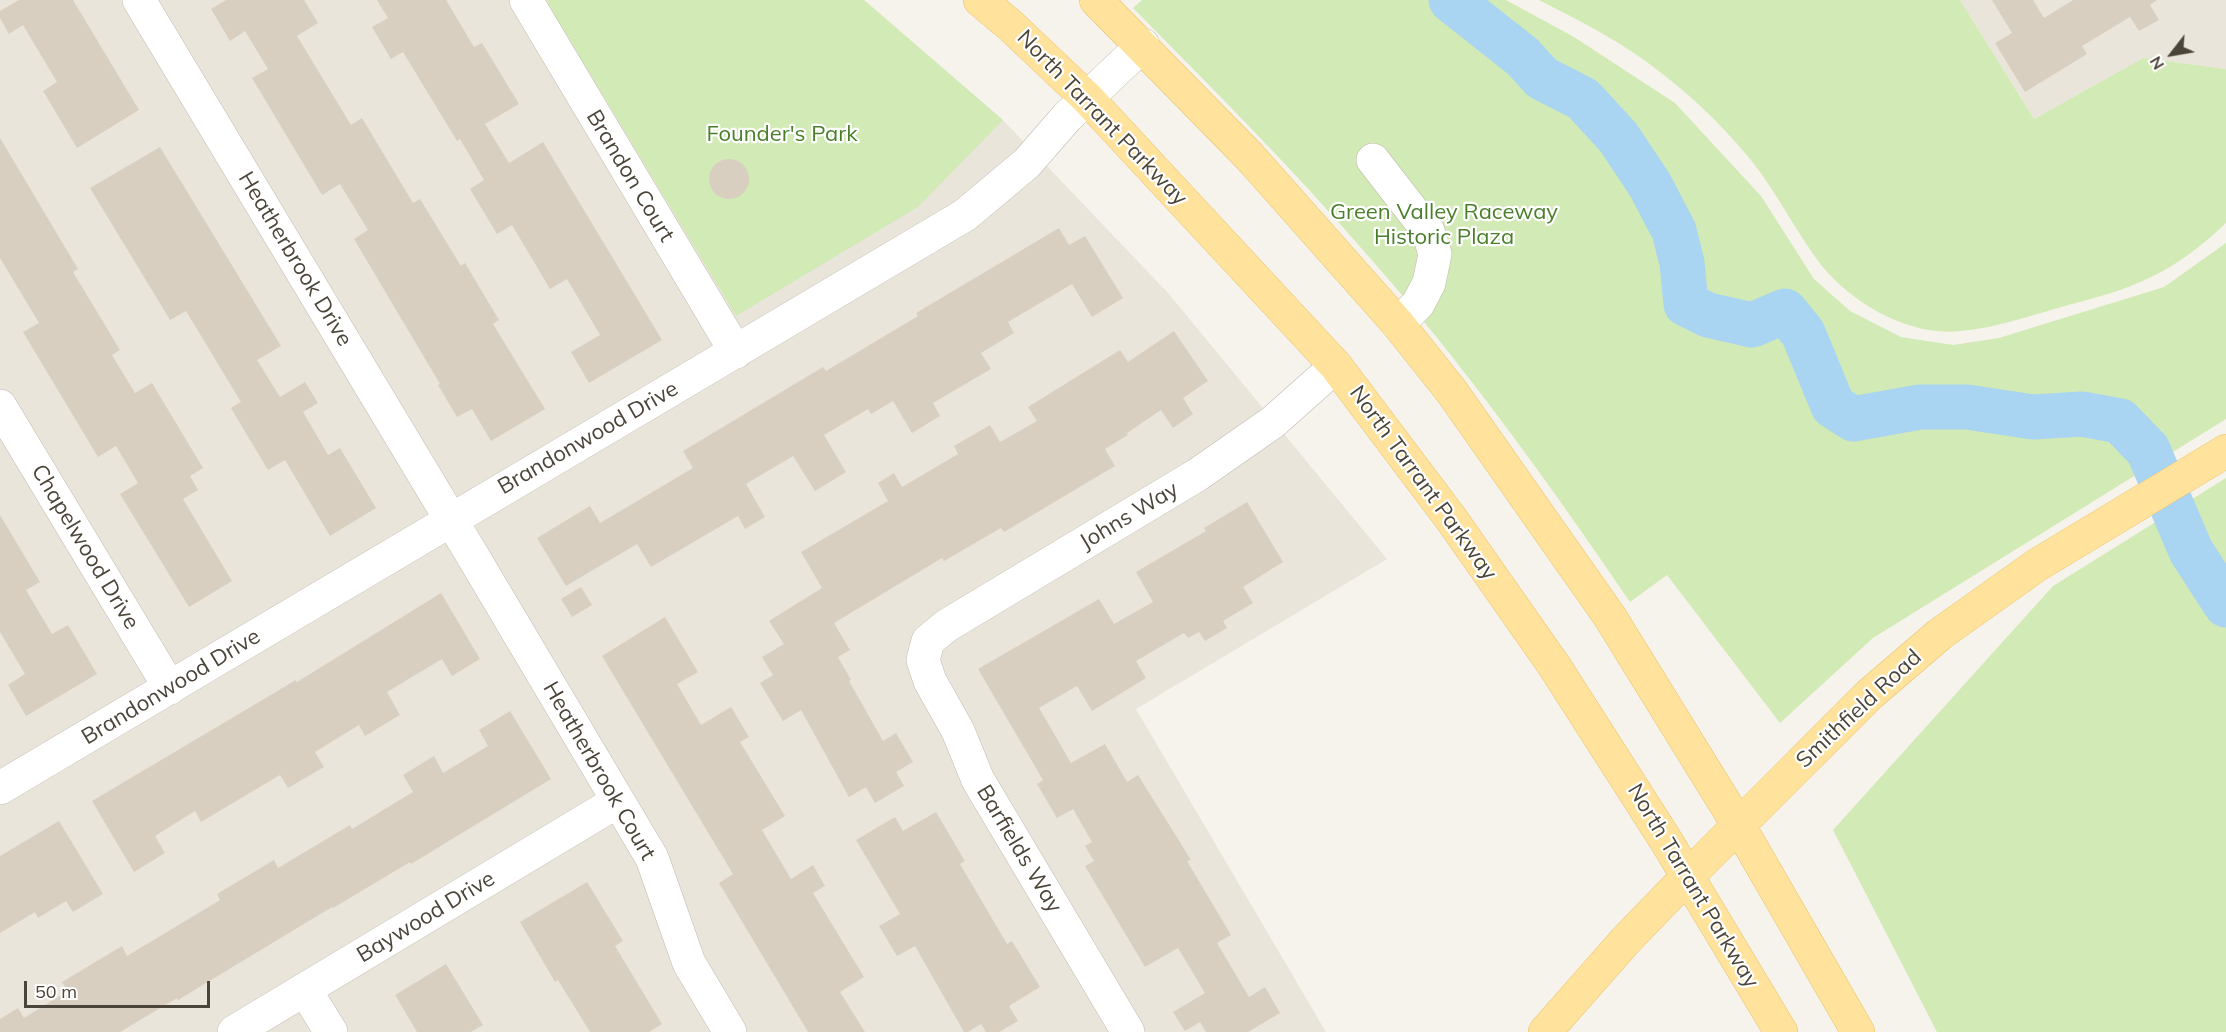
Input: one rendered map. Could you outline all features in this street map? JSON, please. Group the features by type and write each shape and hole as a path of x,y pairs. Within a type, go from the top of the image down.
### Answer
{"main road":[{"name":"North Tarrant Parkway","path":"980,0 1087,98 1336,366 1452,520 1555,667 1688,876 1781,1032"},
{"path":"1096,0 1143,45 1250,157 1398,324 1499,458 1610,617 1739,826 1858,1032"},
{"name":"Smithfield Road","path":"1545,1032 1626,940 1688,876 1869,695 1940,634 2037,565 2226,451"}],"street":[{"name":"Heatherbrook Drive","path":"139,0 450,519"},
{"name":"Brandon Court","path":"526,0 736,352"},
{"name":"Brandonwood Drive","path":"0,788 964,215 1027,163 1067,117 1143,45"},
{"path":"1373,160 1428,231 1434,255 1429,283 1418,304 1398,324"},
{"name":"Johns Way","path":"923,660 928,641 946,626 1197,475 1273,422 1336,366"},
{"name":"Chapelwood Drive","path":"0,406 170,688"},
{"name":"Heatherbrook Court","path":"450,519 652,858 689,963 730,1032"},
{"name":"Barfields Way","path":"923,660 930,681 958,731 978,780 1128,1032"},
{"name":"Baywood Drive","path":"234,1032 618,801"},
{"path":"305,990 331,1032"}],"shaded area":[{"path":"0,0 864,0 1003,120 1169,294 1387,559 1136,709 1326,1032 0,1032"},
{"path":"1960,0 2226,0 2226,69 2143,58 2034,119"}],"green space":[{"name":"Founder's Park","path":"548,0 864,0 1003,120 918,207 736,316 548,4"},
{"name":"Green Valley Raceway Historic Plaza","path":"1142,0 1506,0 1574,37 1675,103 1761,196 1814,279 1850,311 1901,337 1953,345 1999,338 2164,287 2226,243 2226,419 1873,638 1780,723 1667,575 1630,602 1537,469 1473,383 1405,299 1313,194 1133,8"},
{"path":"1539,0 1960,0 2034,119 2143,58 2226,69 2226,223 2207,241 2175,264 2152,277 2110,293 2010,322 1973,330 1922,329 1903,323 1866,305 1835,280 1822,266 1754,164 1710,115 1632,51"},
{"path":"2226,478 2226,1032 1937,1032 1833,830 2053,586"}],"building":[{"path":"19,0 73,0 139,110 77,148 43,91 57,82 23,25 9,34 0,18 0,11"},
{"path":"226,0 304,0 318,23 297,36 351,125 362,118 413,203 420,199 461,266 465,263 499,320 493,324 545,409 491,441 472,409 457,417 438,385 440,384 354,239 368,230 340,184 322,195 252,78 268,69 245,31 230,41 211,9"},
{"path":"377,0 446,0 474,47 482,43 519,104 485,124 509,163 543,142 662,340 589,383 571,352 600,335 567,279 550,289 512,225 497,234 470,189 484,180 460,139 457,141 403,52 391,59 372,27 388,18"},
{"path":"1992,0 2033,0 2044,18 2073,0 2157,0 2150,5 2159,20 2139,31 2130,17 2082,46 2087,54 2025,92 1995,43 2012,33"},
{"path":"0,138 78,269 73,272 120,350 112,355 135,393 152,383 203,468 190,476 198,490 183,499 232,581 189,607 120,494 138,483 116,446 98,457 23,332 39,323 0,258"},
{"path":"160,147 281,346 257,360 280,397 305,382 318,403 303,412 328,455 340,448 376,508 330,536 285,460 268,470 231,408 241,402 186,311 170,320 90,188"},
{"path":"729,159 743,165 749,179 743,193 729,199 715,193 709,179 715,165"},
{"path":"1059,228 1069,245 1085,236 1123,298 1092,317 1072,284 1008,322 1014,333 981,353 991,369 933,403 940,416 912,433 893,401 871,414 868,409 824,435 846,472 815,491 793,456 746,484 765,517 745,529 738,516 651,567 637,544 566,586 537,538 590,506 600,523 693,468 683,451 823,367 826,371 918,316 916,313"},
{"path":"1174,331 1208,381 1183,398 1193,414 1173,428 1161,410 1105,449 1115,466 1004,532 1001,528 944,561 942,558 834,623 850,650 838,657 883,741 896,733 913,762 896,772 904,786 875,803 866,787 849,797 801,710 783,721 760,683 773,675 762,657 784,644 769,621 822,588 801,552 888,501 878,483 894,473 902,487 958,454 954,446 990,425 1000,442 1037,421 1028,407 1120,350 1128,362"},
{"path":"1247,502 1283,562 1243,587 1253,603 1223,621 1227,628 1205,641 1199,632 1188,638 1184,633 1136,661 1146,678 1092,711 1077,686 1039,708 1071,763 1105,744 1127,782 1138,775 1191,860 1187,861 1231,935 1217,943 1249,997 1265,987 1280,1013 1248,1032 1206,1032 1200,1022 1185,1031 1173,1012 1205,993 1178,948 1145,967 1085,866 1094,861 1085,846 1092,842 1073,809 1057,818 1037,784 1043,780 978,669 1099,599 1114,624 1153,602 1136,572 1206,531 1204,528"},
{"path":"0,515 40,582 26,590 52,634 68,625 97,674 26,716 8,685 25,674 0,632"},
{"path":"581,587 592,605 572,617 561,599"},
{"path":"441,593 480,659 452,676 442,659 387,692 400,715 365,736 359,725 315,752 324,767 288,788 280,775 201,822 195,811 155,836 165,853 134,872 92,801 296,680 297,682"},
{"path":"665,617 698,672 677,684 701,725 731,707 749,737 740,742 785,816 762,830 791,879 813,865 825,886 813,893 864,977 840,992 865,1032 808,1032 719,883 733,874 602,656"},
{"path":"510,711 551,779 411,864 410,862 332,907 178,1000 177,998 120,1032 0,1032 0,1019 18,1008 24,1018 68,991 62,982 122,946 127,956 220,900 217,894 274,860 278,868 350,825 352,829 413,792 403,775 434,756 443,773 488,746 479,730"},
{"path":"936,812 965,861 960,864 1007,944 1012,941 1040,987 1009,1006 1018,1021 999,1032 986,1032 981,1024 964,1032 915,946 897,956 879,926 900,914 856,840 895,817 903,831"},
{"path":"59,821 103,894 73,912 66,901 38,918 35,912 0,933 0,856"},
{"path":"587,882 623,941 615,946 662,1024 649,1032 590,1032 558,980 555,982 520,922"},
{"path":"446,964 483,1025 471,1032 417,1032 395,995"}],"waterway":[{"path":"1451,0 1523,57 1542,78 1583,99 1618,137 1650,185 1674,231 1682,263 1686,304 1708,315 1752,325 1785,311 1803,333 1833,406 1853,419 1920,407 1967,407 2033,417 2082,414 2120,421 2148,450 2191,551 2226,605"}]}
